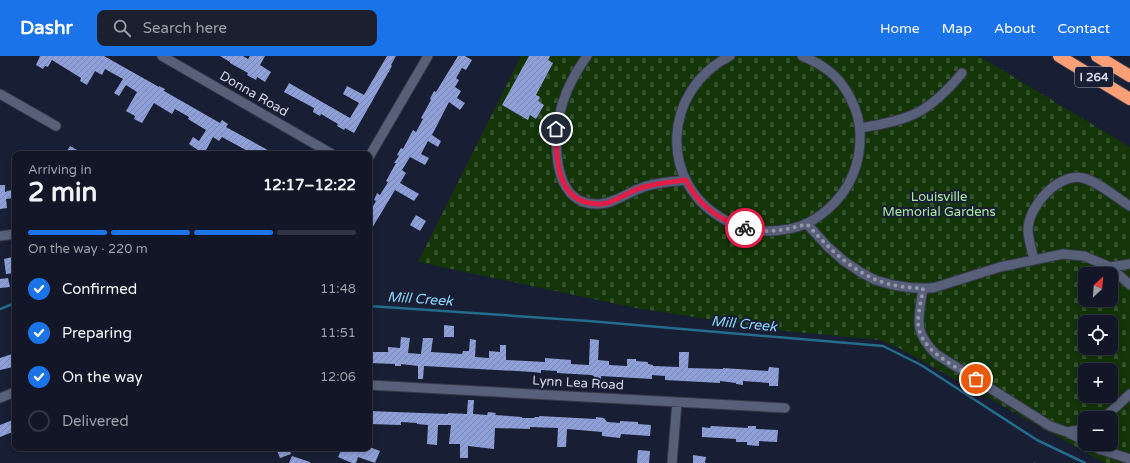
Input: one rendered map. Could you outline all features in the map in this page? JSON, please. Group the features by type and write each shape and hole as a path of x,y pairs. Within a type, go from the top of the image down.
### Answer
{"highway":[{"name":"I 264","path":"1058,56 1130,99"},
{"name":"I 264","path":"1097,56 1130,76"}],"street":[{"name":"Donna Road","path":"162,56 327,151"},
{"path":"372,152 428,56"},
{"path":"587,56 577,72 563,102 556,129 556,150 559,173 567,189 583,202 598,204 607,203 642,187 686,180"},
{"path":"730,56 720,61 706,72 688,94 680,111 676,128 677,152 686,180 701,202 717,216 737,226 758,231 781,231 807,224 836,203 855,173 859,156 860,128 857,115 850,99 830,71 817,62 802,56"},
{"path":"860,128 887,124 905,119 921,112 936,102 962,73"},
{"path":"0,94 56,126"},
{"path":"1034,260 1028,230 1030,220 1039,203 1051,188 1061,181 1073,177 1090,180 1130,206"},
{"path":"807,224 828,247 844,261 862,273 875,280 913,288 932,288 1000,267 1053,255 1072,254 1084,256 1110,267 1130,264"},
{"path":"0,236 12,234"},
{"path":"1118,273 1130,282"},
{"path":"923,288 918,323 921,335 927,345 936,354 1050,426 1078,438"},
{"name":"Lynn Lea Road","path":"372,385 785,408"},
{"path":"0,398 12,393"},
{"path":"1112,411 1130,394"},
{"path":"672,463 677,402"},
{"path":"1067,432 1078,430"},
{"path":"1110,451 1130,459"}],"green space":[{"name":"Louisville Memorial Gardens","path":"521,56 979,56 1130,147 1130,463 1107,463 1083,451 1118,451 1118,411 1078,411 1078,448 899,348 880,340 786,331 636,308 418,262"}],"building":[{"path":"40,56 104,56 165,89 164,91 220,123 222,120 228,124 226,127 270,151 248,151 222,137 219,141 213,137 206,151 198,151 189,144 193,137 199,141 206,130 188,119 189,117 175,109 172,114 154,103 142,123 134,119 135,116 126,111 137,92 126,85 119,96 114,93 123,79 105,69 102,75 95,71 87,85 80,81 81,78 52,60 48,67 45,66 43,69 36,65"},
{"path":"220,56 243,56 248,59 250,56 265,56 260,65 271,72 265,82 257,77 256,80 247,75 248,73"},
{"path":"387,56 396,56 391,65 392,66 354,133 345,128 344,130 337,126 338,124 321,114 320,116 313,112 314,108 284,92 289,83 350,118 359,103 343,94 347,86 364,95"},
{"path":"458,56 465,56 472,60 466,70 462,68 456,78 459,80 455,87 461,91 457,98 465,103 460,110 449,102 432,135 441,141 438,147 428,141 421,154 429,158 425,165 410,157 402,170 406,173 400,183 419,194 414,201 395,190 372,228 372,208 376,201 374,200 377,193 380,195 388,182 386,181 396,163 394,163 399,156 397,155 401,148 403,149 413,130 416,132 434,91 436,92"},
{"path":"529,56 550,56 548,60 553,63 536,95 540,97 538,101 544,105 536,119 530,115 528,120 502,105"},
{"path":"70,146 79,151 67,151"},
{"path":"0,185 5,185 5,192 12,190 12,198 6,199 7,208 0,209"},
{"path":"416,215 426,221 420,231 410,225"},
{"path":"12,257 12,273 6,274 4,259"},
{"path":"8,278 10,287 0,288 0,279"},
{"path":"444,325 454,326 454,337 444,337"},
{"path":"401,337 410,338 408,353 421,354 423,338 433,338 431,352 462,354 463,351 469,351 470,339 476,340 475,357 489,358 489,351 500,352 500,345 506,345 506,360 545,362 545,358 571,360 571,364 589,365 590,339 599,340 598,360 609,361 609,365 627,366 627,359 636,359 636,361 648,362 648,364 653,366 679,367 679,352 689,352 688,368 723,368 768,371 769,367 779,368 778,386 769,386 769,383 743,381 743,385 720,381 720,383 665,380 665,376 652,375 652,379 601,376 601,379 594,379 594,376 591,375 557,373 557,371 541,370 541,373 424,366 423,379 418,379 418,366 401,364 401,366 395,366 395,364 372,363 372,352 388,352 388,347 400,348"},
{"path":"12,354 12,367 0,370 0,358"},
{"path":"468,400 474,400 473,414 487,415 488,412 496,413 495,415 522,418 534,418 539,416 596,419 596,417 604,418 607,422 638,422 638,424 651,425 650,436 621,434 620,438 602,436 602,432 567,429 566,447 557,447 558,428 495,428 494,449 468,446 468,458 460,458 460,444 449,444 451,425 438,425 437,445 427,444 428,425 401,422 401,425 372,424 372,411 467,414"},
{"path":"12,420 12,432 0,437 0,425"},
{"path":"711,426 748,428 748,426 756,426 756,429 778,430 777,442 759,441 759,446 747,445 747,442 736,442 736,439 702,437 702,427 710,428"},
{"path":"372,448 380,451 375,463 358,457 356,463 352,463 338,457 341,451 372,451"},
{"path":"638,450 650,451 649,463 637,463"},
{"path":"277,451 290,451 291,454 280,458"},
{"path":"693,455 706,457 705,463 693,463"},
{"path":"292,456 310,462 310,463 289,463"}],"waterway":[{"name":"Mill Creek","path":"0,309 12,304"},
{"name":"Mill Creek","path":"372,306 589,321 883,346 921,365 1037,440 1085,463"}],"way so far":[{"path":"745,228 758,231 781,231 807,224 828,247 844,261 862,273 875,280 893,285 923,288 918,323 921,335 927,345 936,354 976,379"}],"route":[{"path":"556,129 556,150 559,173 567,189 583,202 598,204 607,203 642,187 686,180 701,202 717,216 737,226 745,228"}]}
